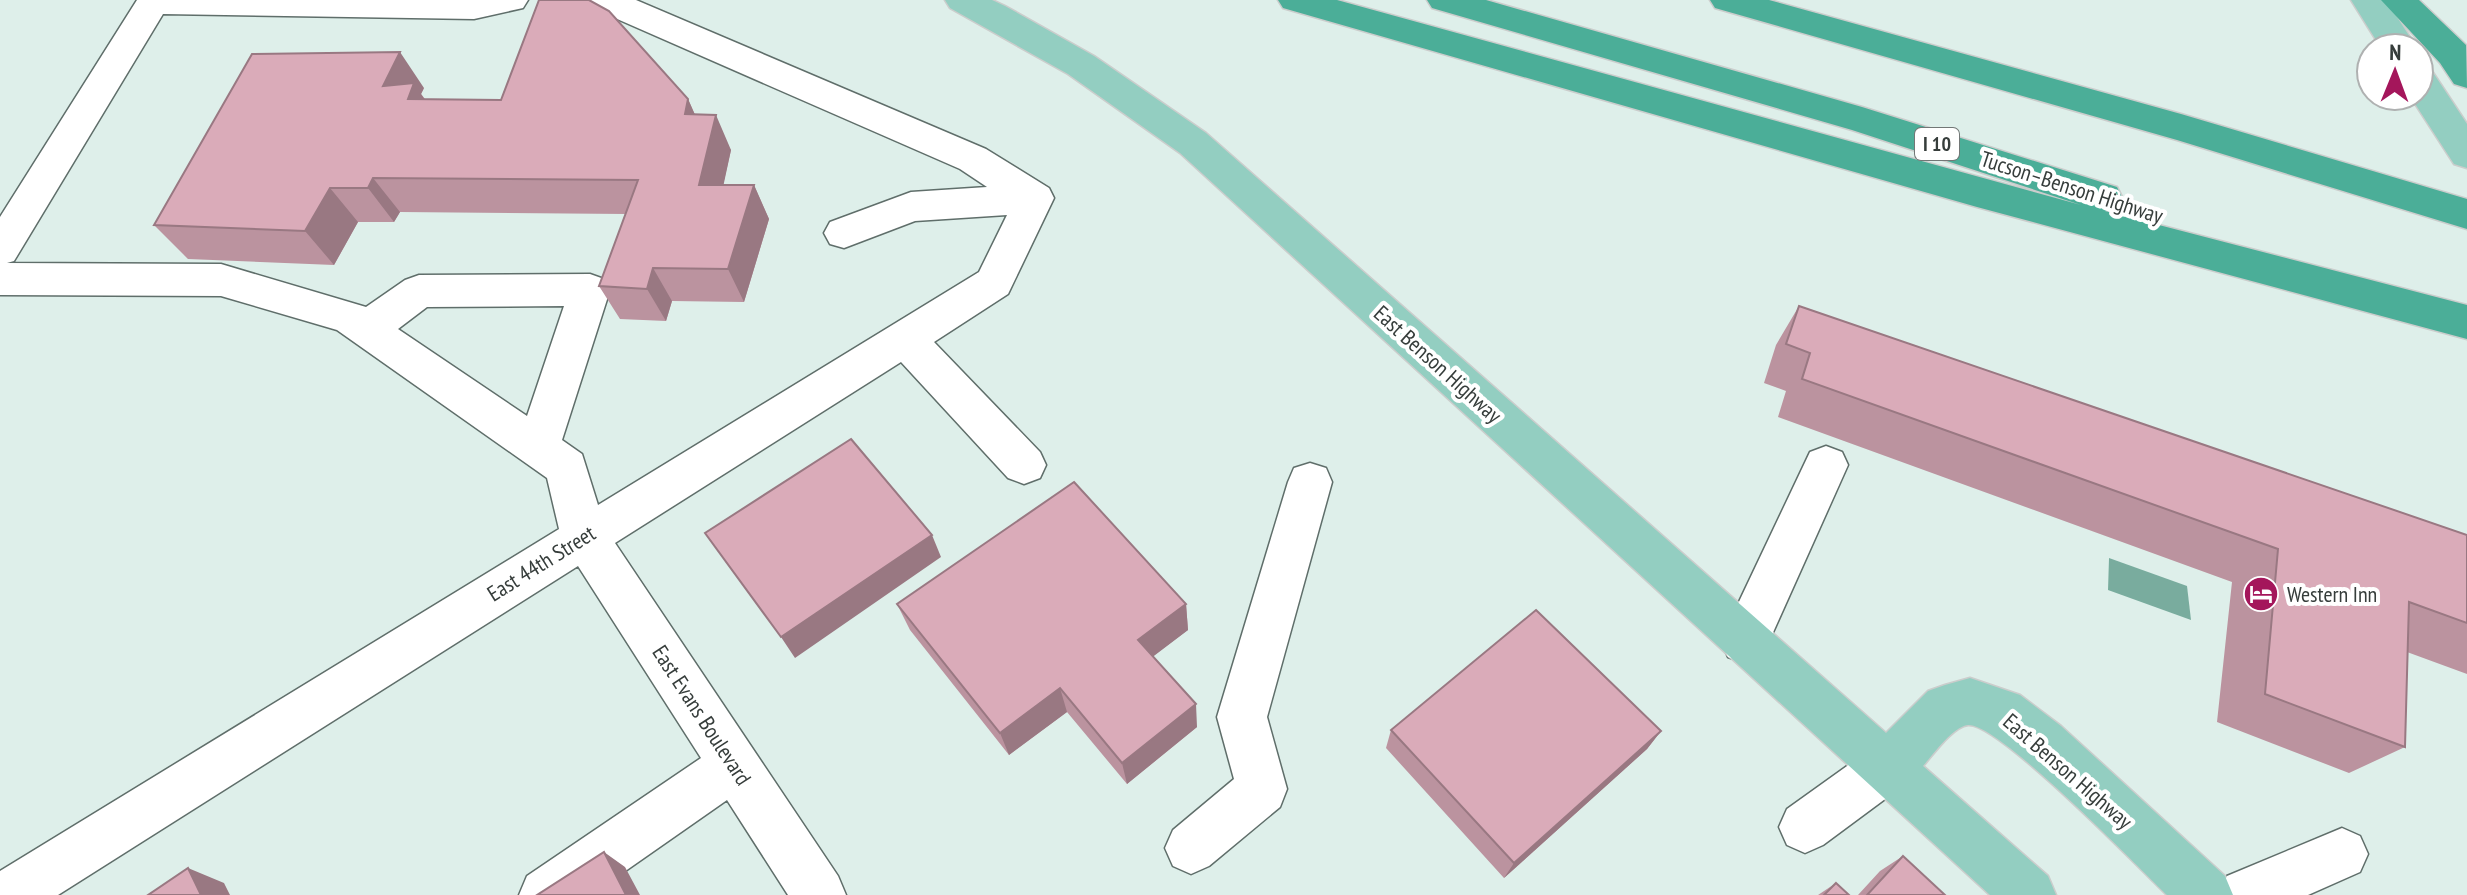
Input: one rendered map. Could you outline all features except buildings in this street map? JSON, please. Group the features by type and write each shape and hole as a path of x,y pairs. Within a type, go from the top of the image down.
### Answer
{"highway":[{"path":"1295,0 1977,192 2448,313"},
{"name":"Tucson–Benson Highway","path":"1444,0 1862,120 2448,313"},
{"path":"1727,0 2467,211"},
{"path":"2398,0 2444,44 2467,75"}],"main road":[{"name":"East Benson Highway","path":"962,0 1033,35 1073,59 1193,143 2029,895"},
{"path":"2368,0 2389,32"},
{"path":"2435,105 2467,154"},
{"name":"East Benson Highway","path":"1886,768 1945,708 1970,701 2003,712 2043,743 2206,895"}],"street":[{"path":"0,250 153,2 474,7 511,0"},
{"path":"604,0 973,159 1035,198"},
{"path":"844,233 911,207 1035,198"},
{"name":"East 44th Street","path":"10,895 994,283 1035,198"},
{"name":"East Evans Boulevard","path":"0,279 221,280 350,318 566,467 584,536 819,895"},
{"path":"367,329 419,291 590,290 538,448"},
{"path":"904,338 1024,465"},
{"path":"1745,641 1826,465"},
{"path":"1191,848 1262,789 1242,717 1310,482"},
{"path":"546,895 734,765"},
{"path":"1805,827 1886,768"},
{"path":"2246,895 2342,854"}],"shaded area":[{"path":"2109,558 2187,586 2191,620 2108,590"}],"place":[{"name":"Western Inn","path":"2261,594"}]}
